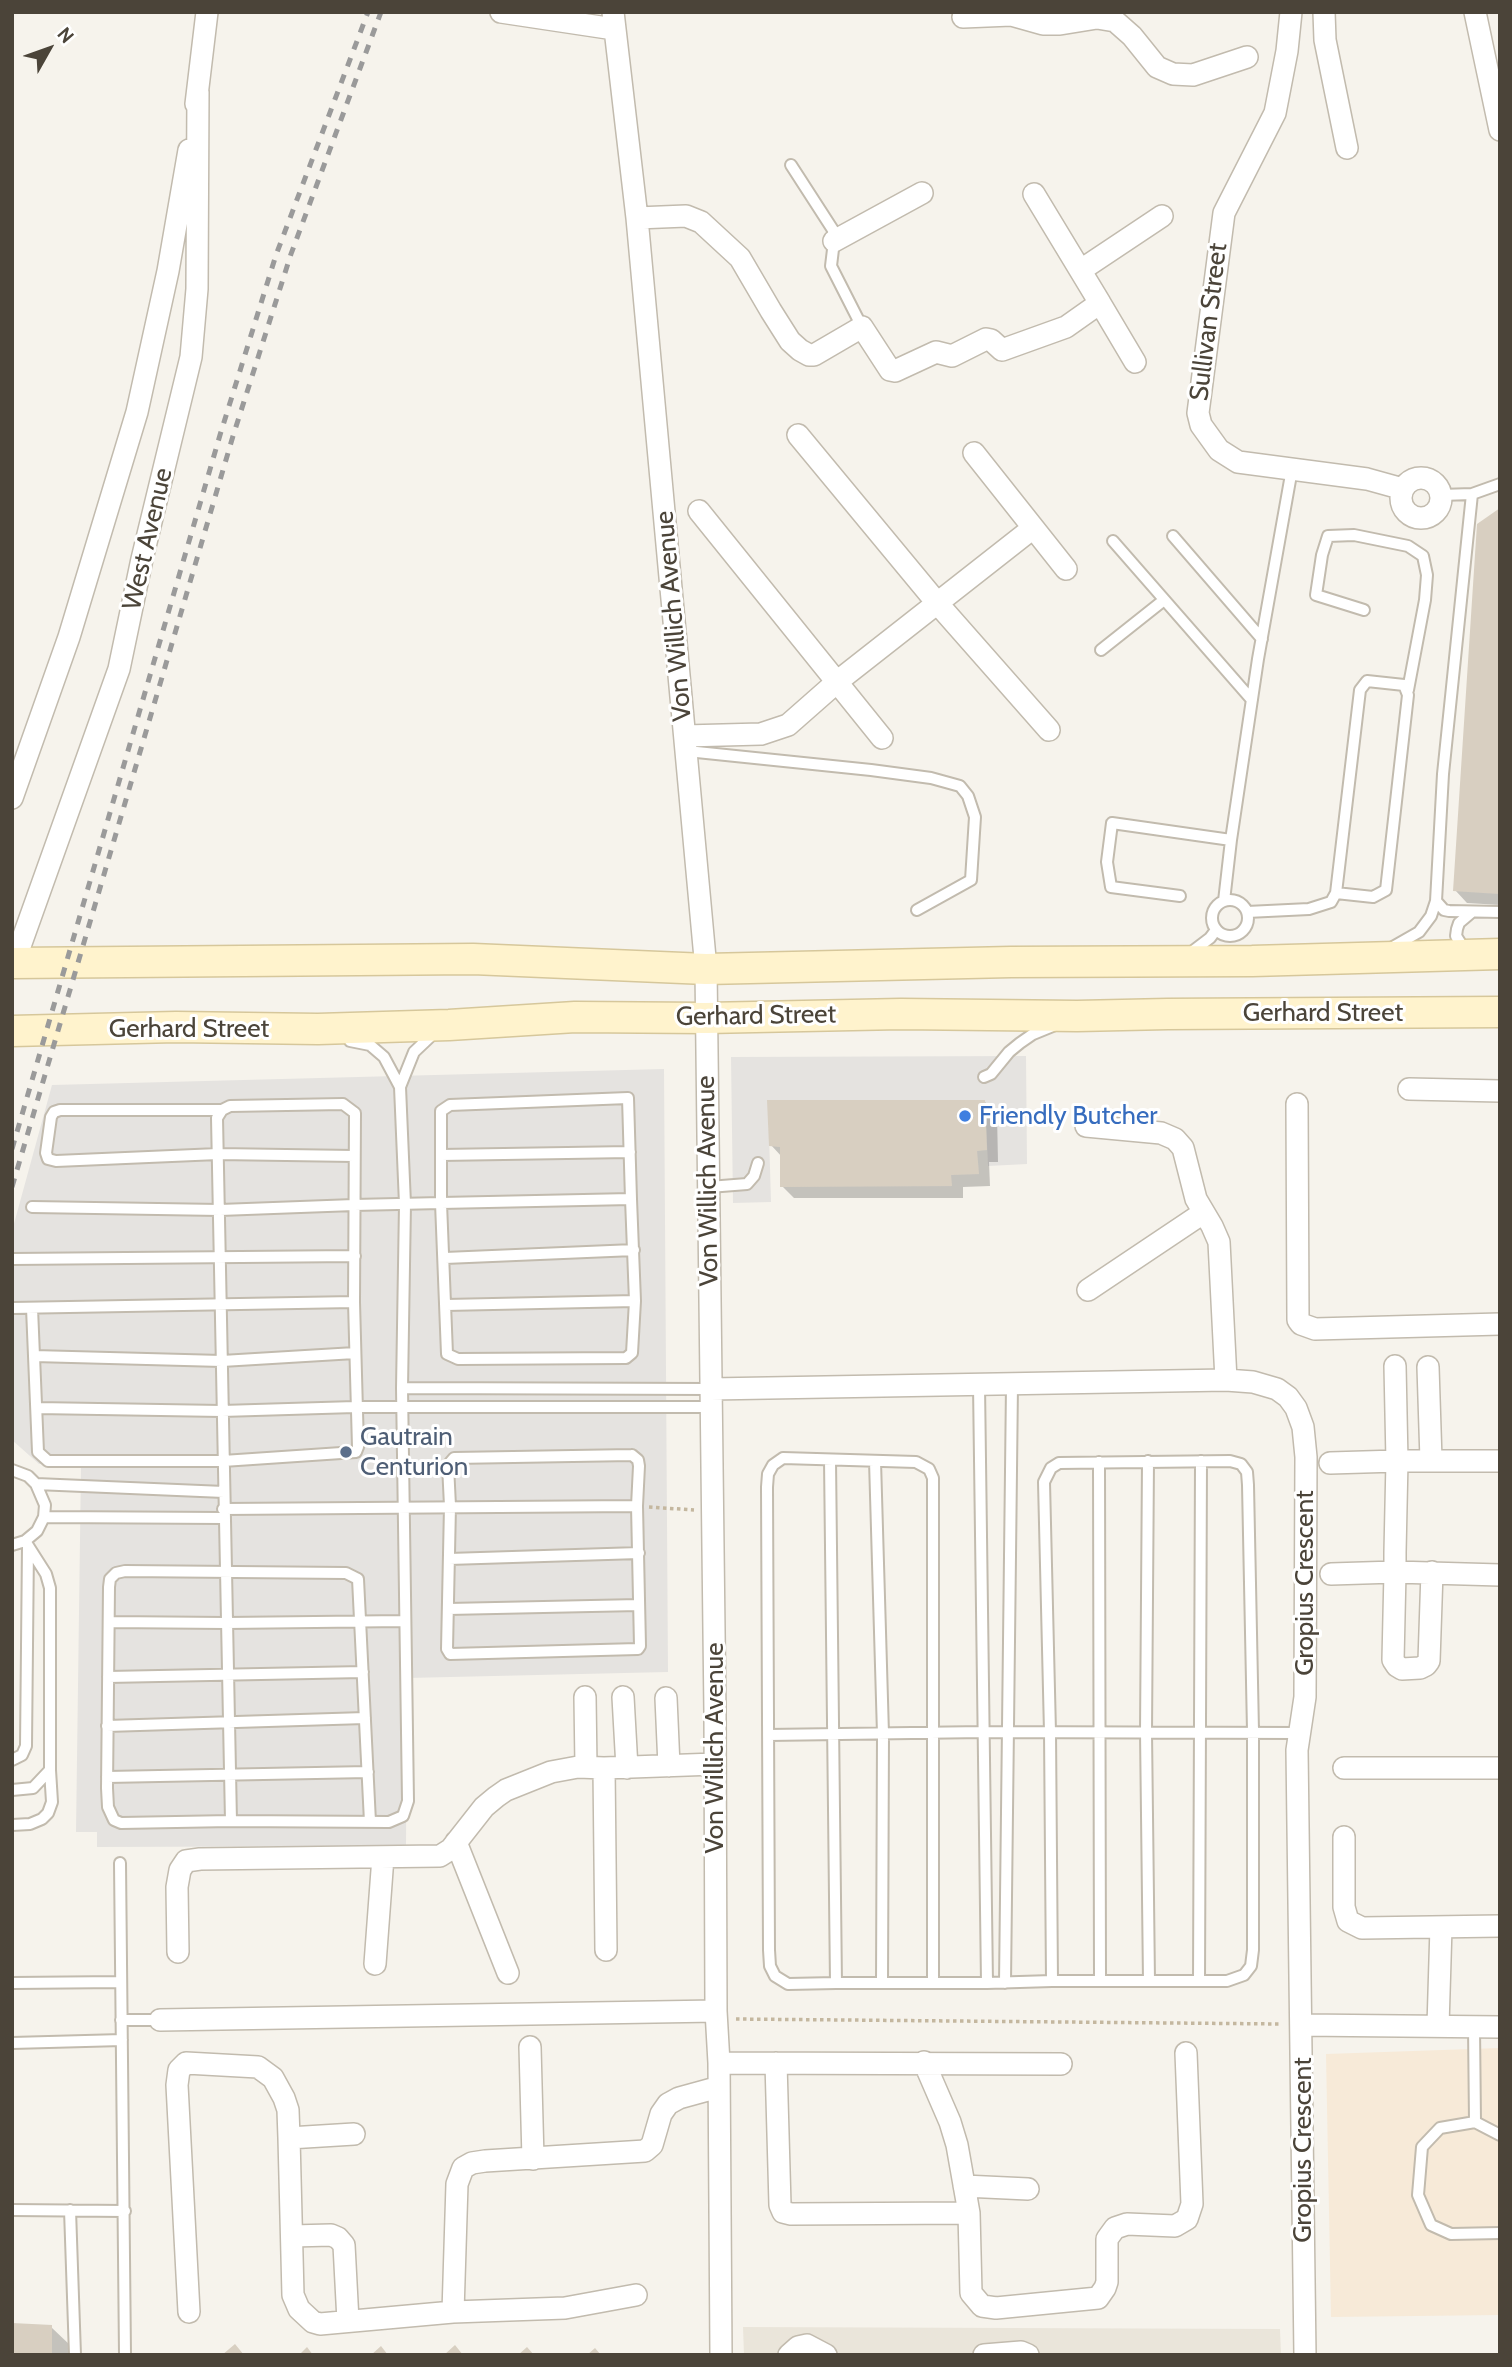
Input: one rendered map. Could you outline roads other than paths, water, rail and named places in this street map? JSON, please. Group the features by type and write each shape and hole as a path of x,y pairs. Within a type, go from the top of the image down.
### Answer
{"street":[{"name":"West Avenue","path":"12,798 69,637 137,412 168,271 198,92 207,12"},
{"path":"501,12 613,20"},
{"path":"1123,12 1132,36"},
{"name":"Sullivan Street","path":"1291,12 1287,51 1275,113 1224,213 1198,413 1209,439 1219,450 1238,462 1367,479 1403,489"},
{"path":"1324,12 1325,40 1347,148"},
{"path":"1475,12 1500,130"},
{"path":"963,17 1011,15 1043,24 1097,18 1115,21 1132,36 1157,67 1173,74 1193,75 1247,57"},
{"name":"Von Willich Avenue","path":"613,20 637,218 706,969 722,2355"},
{"name":"West Avenue","path":"13,965 119,669 142,559 191,358 197,289 198,92"},
{"path":"834,241 922,193"},
{"path":"1034,194 1135,362"},
{"path":"637,218 686,216 701,222 740,258 790,341 809,355 814,355 862,327 890,370 895,371 936,352 952,356 986,339 1002,350 1066,327 1100,303"},
{"path":"1081,270 1162,216"},
{"path":"797,435 938,604 1049,730"},
{"path":"974,453 1066,569"},
{"path":"1425,479 1436,484 1441,495 1441,504 1434,514 1418,518 1407,513 1403,505 1403,489 1412,480 1425,479"},
{"path":"699,511 882,738"},
{"path":"686,744 769,733 789,725 838,681 1033,528"},
{"name":"Gerhard Street","path":"13,965 473,959 706,969 1012,962 1175,963 1244,948 1377,956 1500,954"},
{"name":"Gerhard Street","path":"12,1031 176,1027 318,1029 449,1025 575,1017 1500,1012"},
{"path":"12,1053 28,1042 65,1029"},
{"path":"1409,1090 1500,1091"},
{"path":"1297,1104 1298,1320 1301,1324 1315,1329 1500,1324"},
{"path":"1086,1126 1161,1133 1175,1139 1183,1148 1196,1199 1219,1242 1226,1380"},
{"path":"1088,1290 1203,1213"},
{"path":"1395,1366 1397,1461 1393,1660 1396,1666 1402,1669 1420,1668 1429,1661 1432,1572"},
{"path":"1428,1367 1431,1460"},
{"name":"Gropius Crescent","path":"711,1398 979,1385 1226,1380 1253,1382 1277,1389 1288,1397 1296,1408 1303,1427 1306,1457 1305,1697 1297,1750 1305,2355"},
{"path":"1330,1463 1500,1461"},
{"path":"1331,1574 1432,1572 1500,1575"},
{"path":"584,1697 595,1768 606,1950"},
{"path":"623,1697 627,1768"},
{"path":"666,1698 669,1766"},
{"path":"178,1952 177,1886 180,1870 186,1861 440,1856 456,1842 484,1807 506,1790 551,1772 565,1768 715,1765"},
{"path":"1344,1768 1500,1768"},
{"path":"1345,1837 1343,1907 1348,1921 1362,1928 1500,1926"},
{"path":"456,1842 508,1973"},
{"path":"375,1964 383,1857"},
{"path":"1438,2026 1441,1927"},
{"path":"160,2020 716,2015"},
{"path":"1302,2025 1500,2027"},
{"path":"530,2047 533,2159"},
{"path":"924,2062 957,2145 969,2213 970,2289 975,2301 982,2306 996,2308 1098,2298 1107,2282 1107,2239 1110,2232 1127,2224 1175,2226 1183,2223 1191,2209 1186,2053"},
{"path":"189,2312 177,2085 179,2070 186,2063 248,2066 266,2071 284,2098 288,2110 293,2295 299,2309 313,2322 453,2312 565,2308 636,2295"},
{"path":"719,2063 1061,2064"},
{"path":"776,2063 780,2205 783,2212 969,2213"},
{"path":"453,2312 457,2184 460,2172 470,2164 485,2161 645,2151 652,2145 661,2115 668,2104 679,2098 719,2087"},
{"path":"289,2138 354,2134"},
{"path":"964,2186 1028,2189"},
{"path":"292,2236 331,2235 344,2245 348,2321"},
{"path":"789,2355 798,2347 807,2345 826,2355"},
{"path":"984,2355 1021,2351 1028,2355"}],"lane":[{"path":"791,165 833,230 831,267 862,327"},
{"path":"1224,901 1252,700 1292,469"},
{"path":"1441,495 1472,494 1500,484"},
{"path":"1377,956 1419,932 1431,916 1436,901 1443,774 1472,494"},
{"path":"1336,892 1373,897 1386,890 1408,690 1425,600 1427,575 1423,556 1408,547 1354,535 1328,536 1322,555 1317,595 1364,610"},
{"path":"1173,536 1262,639"},
{"path":"1112,541 1252,700"},
{"path":"1101,650 1164,600"},
{"path":"1247,912 1318,907 1331,902 1336,892 1360,690 1367,681 1375,681 1404,685 1408,690"},
{"path":"686,744 931,778 960,786 968,796 975,817 971,880 917,910"},
{"path":"1180,896 1111,887 1107,848 1112,823 1231,840"},
{"path":"1224,901 1235,901 1247,912 1244,948 1216,930 1211,920 1215,907 1224,901"},
{"path":"1436,901 1444,910 1449,911 1500,912"},
{"path":"1468,953 1456,936 1459,923 1472,912"},
{"path":"1175,963 1202,945 1216,930"},
{"path":"984,1077 991,1074 1009,1052 1033,1034 1077,1016"},
{"path":"370,1822 359,1579 346,1573 125,1571 110,1578 109,1587 107,1777 111,1818 117,1822 370,1822 396,1820 403,1816 407,1808 402,1407 405,1204 400,1087 414,1052 427,1037 449,1025"},
{"path":"318,1029 340,1041 370,1045 384,1057 400,1087"},
{"path":"626,1098 629,1101 635,1301 632,1353 626,1358 451,1358 447,1354 441,1155 441,1111 450,1105 626,1098"},
{"path":"32,1308 38,1452 48,1461 223,1461 352,1453 358,1447 354,1302 355,1256 354,1205 355,1156 355,1113 344,1104 230,1106 222,1110 60,1110 54,1112 51,1117 46,1153 48,1159 56,1161 218,1154 355,1156"},
{"path":"222,1110 217,1118 231,1821"},
{"path":"441,1155 630,1152"},
{"path":"709,1187 747,1184 754,1176 758,1163"},
{"path":"32,1207 220,1210 631,1199"},
{"path":"445,1258 634,1250"},
{"path":"12,1258 355,1256"},
{"path":"446,1305 635,1301"},
{"path":"12,1308 354,1302"},
{"path":"34,1356 222,1361 355,1353"},
{"path":"979,1385 987,1983"},
{"path":"1004,1983 1012,1385"},
{"path":"402,1388 711,1398"},
{"path":"37,1408 222,1411 711,1398"},
{"path":"632,1455 638,1460 639,1466 637,1506 640,1646 635,1650 450,1654 447,1649 450,1506 448,1465 454,1458 632,1455"},
{"path":"933,1983 933,1478 929,1469 916,1462 783,1458 773,1465 768,1474 770,1966 775,1976 788,1984 1227,1981 1244,1975 1251,1966 1253,1951 1253,1731 1247,1472 1241,1464 1230,1461 1059,1463 1051,1468 1044,1482 1052,1981"},
{"path":"830,1460 836,1983"},
{"path":"875,1461 883,1734 882,1983"},
{"path":"1148,1461 1146,1732 1149,1981"},
{"path":"1199,1981 1201,1461"},
{"path":"1099,1462 1100,1981"},
{"path":"12,1760 22,1755 26,1746 26,1544 44,1517 42,1494 36,1484 14,1468"},
{"path":"36,1484 224,1492"},
{"path":"44,1517 450,1506 637,1506"},
{"path":"12,1545 26,1544"},
{"path":"12,1825 30,1824 42,1819 48,1813 52,1802 50,1588 46,1574 26,1544"},
{"path":"449,1559 639,1553"},
{"path":"448,1609 639,1605"},
{"path":"109,1622 404,1621"},
{"path":"108,1677 363,1672"},
{"path":"107,1726 365,1718"},
{"path":"768,1735 984,1732 1299,1733"},
{"path":"12,1790 33,1788 50,1770"},
{"path":"107,1777 368,1772"},
{"path":"120,1863 125,2355"},
{"path":"12,1983 121,1982"},
{"path":"121,2021 160,2020"},
{"path":"1474,2027 1475,2122"},
{"path":"12,2043 122,2040"},
{"path":"1500,2135 1475,2122 1440,2128 1422,2147 1418,2195 1431,2225 1451,2234 1500,2234"},
{"path":"12,2210 125,2211"},
{"path":"70,2210 75,2355"}],"railway":[{"path":"12,1149 220,435 276,255 368,12"},
{"path":"12,1187 233,436 291,254 381,12"}],"place":[{"name":"Friendly Butcher","path":"965,1116"},
{"name":"Gautrain Centurion","path":"346,1452"}]}
